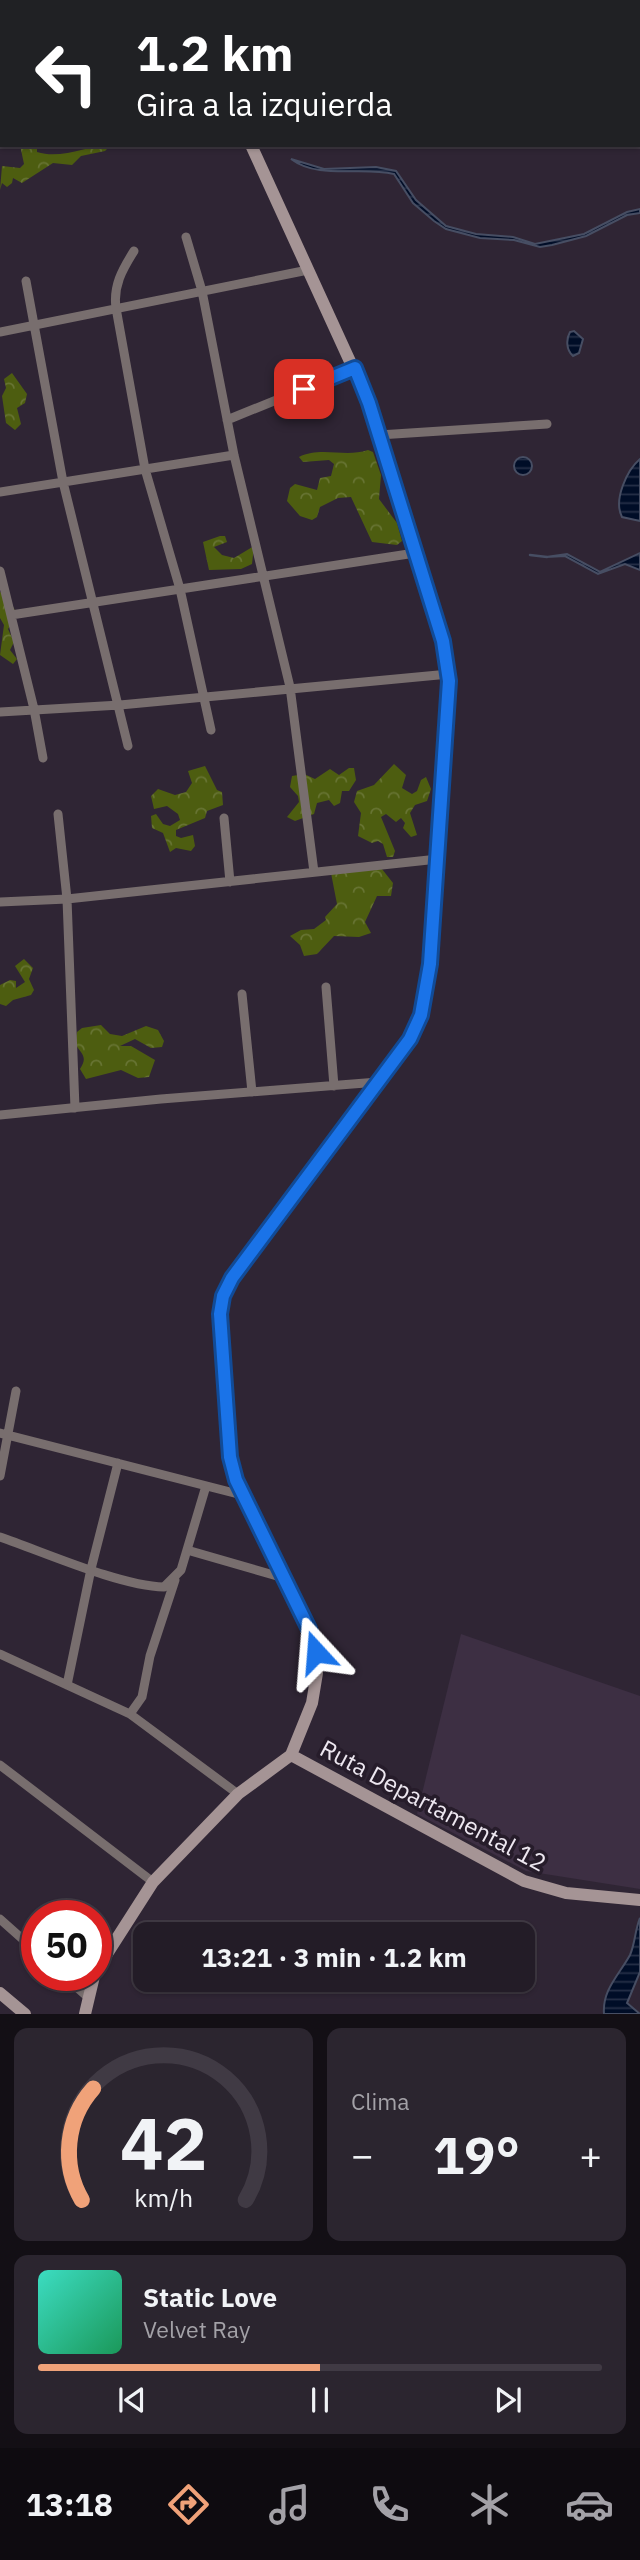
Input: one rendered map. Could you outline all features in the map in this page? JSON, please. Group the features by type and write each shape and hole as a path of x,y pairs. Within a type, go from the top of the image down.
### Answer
{"main road":[{"path":"112,1946 153,1882 238,1794 291,1755 312,1703 317,1673 309,1629 242,1495 230,1457 220,1314 223,1296 232,1278 410,1039 421,1015 430,964 449,674 443,641 379,435 355,368 252,147"},
{"name":"Ruta Departamental 12","path":"291,1755 524,1881 566,1893 640,1900"},
{"path":"85,2014 90,1991"},
{"path":"0,1993 26,2014"}],"street":[{"path":"186,237 202,291 234,455 290,687 314,872"},
{"path":"134,251 123,268 114,293 116,308 145,469 180,589 212,730"},
{"path":"0,332 308,270"},
{"path":"26,281 63,482 128,746"},
{"path":"227,420 355,368"},
{"path":"379,435 547,424"},
{"path":"0,492 234,455"},
{"path":"11,615 263,574 415,553"},
{"path":"0,571 34,709 43,758"},
{"path":"0,712 120,705 449,674"},
{"path":"58,814 67,899 75,1108"},
{"path":"224,818 230,882"},
{"path":"0,902 67,899 438,859"},
{"path":"326,987 334,1086"},
{"path":"242,994 252,1092"},
{"path":"0,1115 378,1082"},
{"path":"0,1476 4,1434 16,1391"},
{"path":"4,1434 242,1495"},
{"path":"68,1685 91,1569 118,1463"},
{"path":"130,1714 142,1698 150,1656 187,1549 205,1486"},
{"path":"0,1537 91,1569 153,1587 164,1587 177,1575"},
{"path":"187,1549 284,1578"},
{"path":"0,1654 130,1714 238,1794"},
{"path":"0,1765 153,1882"},
{"path":"0,1919 21,1938"},
{"path":"81,1991 88,1997"}],"shaded area":[{"path":"461,1634 640,1696 640,1889 526,1871 417,1814"}],"green space":[{"path":"20,147 37,147 37,152 56,154 109,147 105,151 81,156 72,165 53,163 22,183 13,178 7,187 2,183 0,190 2,166 20,168 24,164"},
{"path":"12,373 27,394 25,403 17,408 21,424 15,430 6,423 2,396 6,388 4,379"},
{"path":"368,450 373,452 381,475 379,499 397,523 402,541 397,545 372,542 351,497 338,498 320,507 317,517 312,520 300,516 287,501 290,488 295,484 317,490 320,478 331,476 334,464 329,460 303,462 299,457 316,452 351,453"},
{"path":"225,536 227,542 214,547 222,555 234,558 254,546 252,564 241,569 209,570 203,542"},
{"path":"0,592 7,596 17,614 8,629 14,642 10,650 17,659 13,664 0,655 4,625 0,618"},
{"path":"394,764 406,775 402,788 412,794 426,777 431,789 427,801 415,805 410,813 417,835 411,837 403,828 405,823 401,818 396,822 386,814 381,817 395,851 393,857 387,857 383,844 378,841 372,843 358,836 361,813 354,802 357,791 374,785"},
{"path":"205,766 217,790 222,792 223,805 207,811 205,818 176,830 176,836 181,838 193,835 195,846 191,851 176,848 170,852 163,833 152,828 151,816 156,814 163,824 170,826 180,820 178,814 167,806 154,809 151,796 158,789 175,795 186,792 192,783 188,771"},
{"path":"349,768 354,768 356,780 349,791 342,791 340,803 334,806 329,800 317,803 314,814 295,821 287,817 299,802 298,796 290,787 292,776 304,774 315,779 330,769 339,775"},
{"path":"378,864 393,883 391,896 377,896 365,922 371,933 359,937 334,936 317,954 304,956 300,945 290,936 301,930 314,929 326,920 325,917 337,904 330,868"},
{"path":"24,959 33,968 29,979 34,990 31,995 13,1000 6,1006 0,1004 0,985 10,980 16,981 16,988 25,982 15,966"},
{"path":"101,1025 110,1034 122,1036 146,1026 158,1030 164,1041 162,1047 151,1048 135,1039 120,1046 131,1046 155,1060 149,1077 138,1078 121,1070 86,1079 80,1069 83,1056 75,1044 77,1032 82,1028"}],"water":[{"path":"291,159 324,169 376,167 396,171 416,200 446,226 476,234 513,237 535,244 584,234 627,212 640,209 640,213 627,215 586,236 540,247 514,240 480,238 446,229 434,221 413,203 394,174 327,171 302,165"},
{"path":"574,331 583,339 579,353 573,356 567,341 570,332"},
{"path":"523,457 529,460 532,466 529,472 523,475 517,472 514,466 517,460"},
{"path":"640,459 640,521 622,517 619,502 626,478"},
{"path":"640,553 640,570 625,564 598,574 565,556 546,557 567,554 600,572"},
{"path":"640,1918 640,1972 627,2003 640,2014 604,2014 608,1990 630,1955"}],"waterway":[{"path":"530,555 547,557"}],"route":[{"path":"304,389 355,368 369,403 443,641 449,681 430,964 421,1015 410,1039 232,1278 223,1296 220,1314 230,1457 236,1480 309,1629 316,1652"}]}
